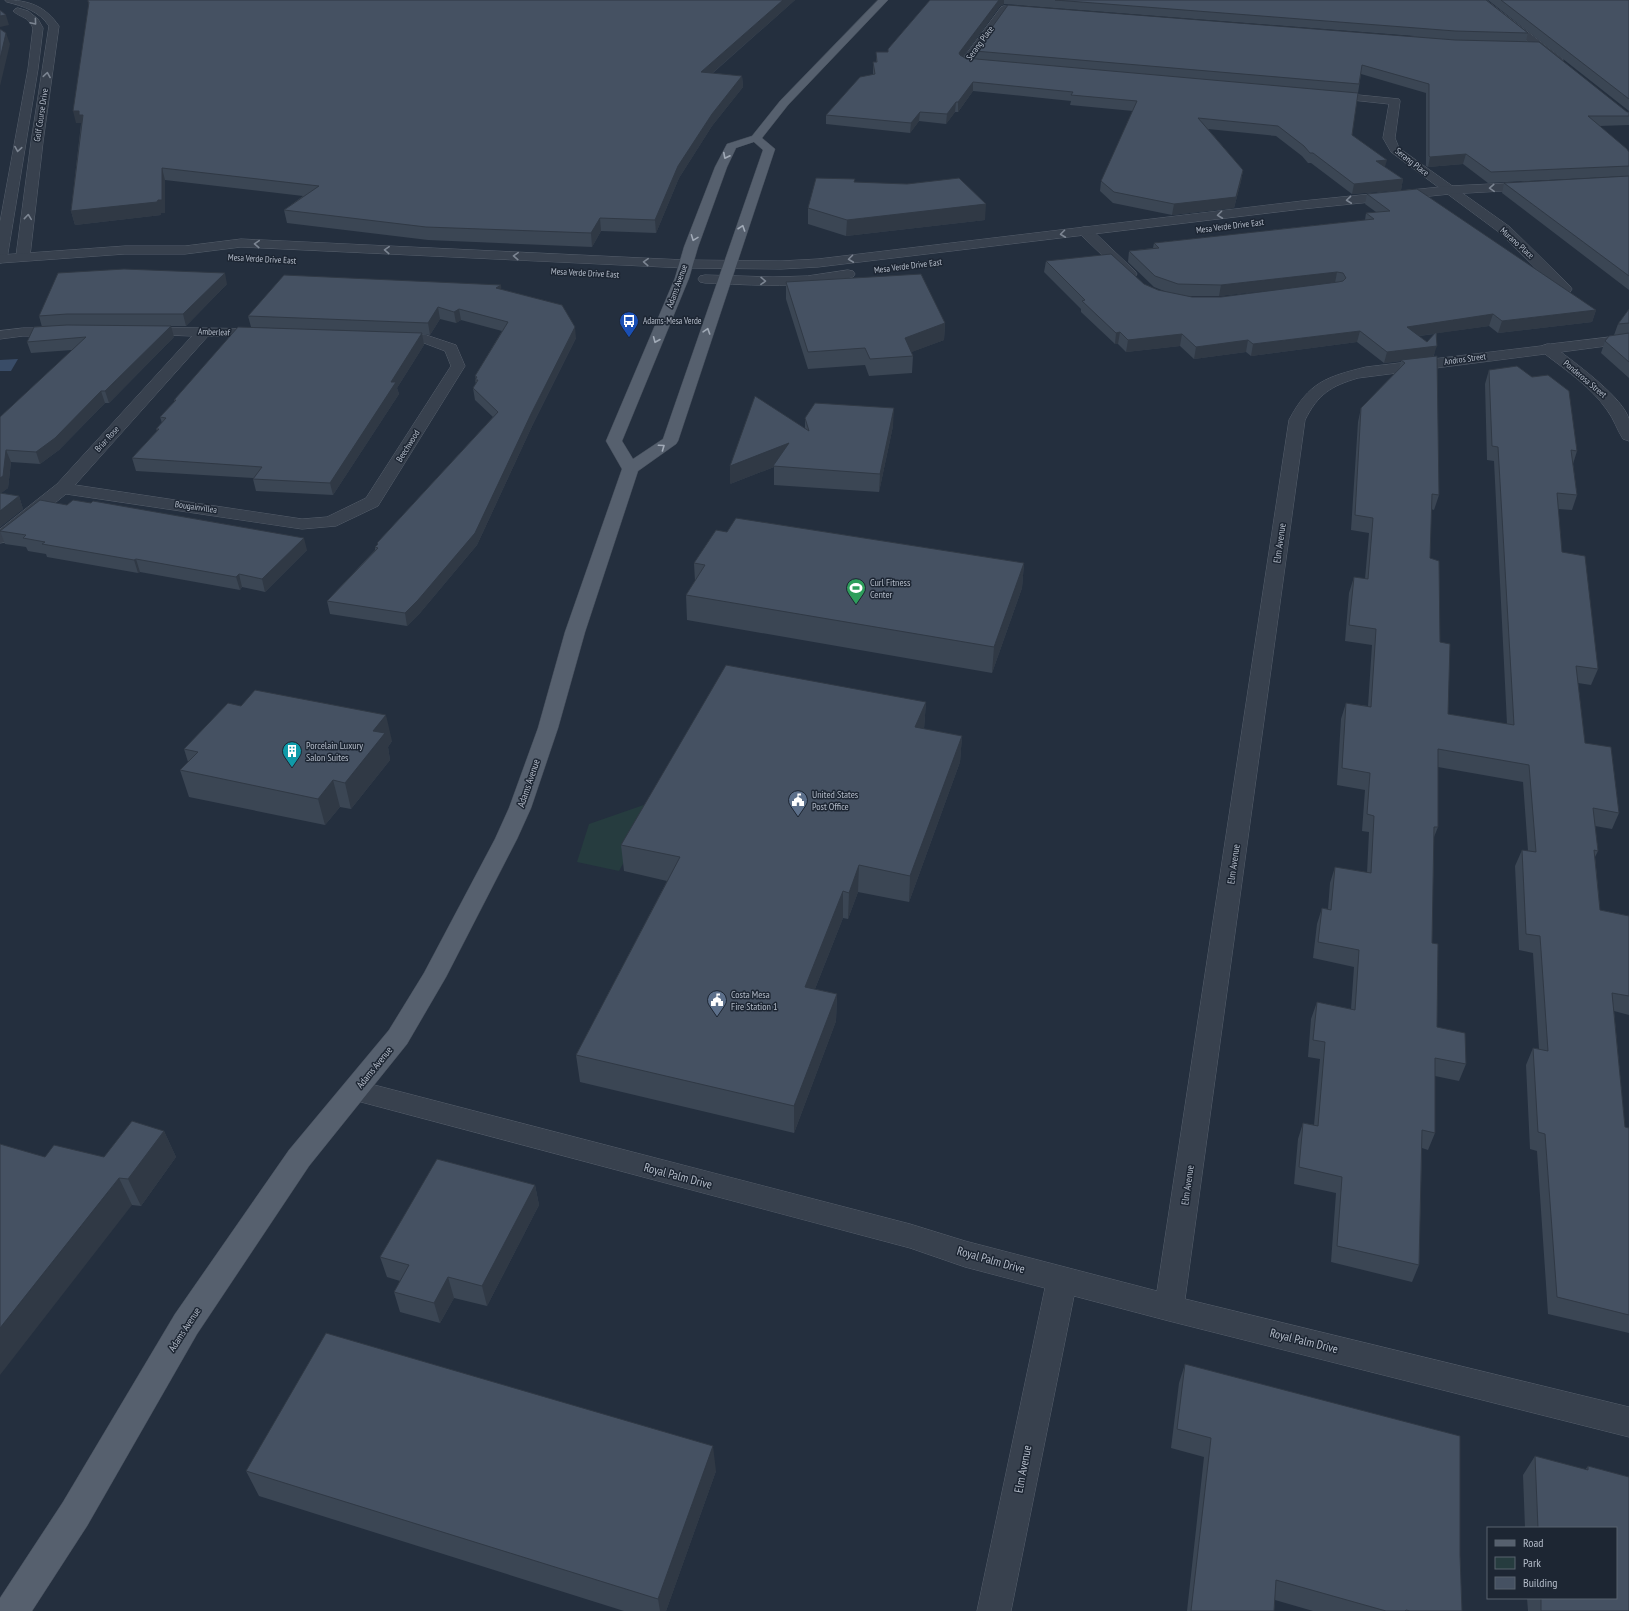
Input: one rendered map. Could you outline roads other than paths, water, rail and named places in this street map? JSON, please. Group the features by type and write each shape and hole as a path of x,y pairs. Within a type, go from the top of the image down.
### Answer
{"main road":[{"path":"630,469 670,441 769,149 756,138 784,103 883,0"},
{"name":"Adams Avenue","path":"12,1611 75,1514 186,1324 299,1158 398,1037 434,977 506,839 520,808 548,728 575,632 630,469 614,441 678,273 721,167 732,146 756,138"}],"street":[{"name":"Golf Course Drive","path":"10,0 41,11 51,20 54,26 37,142 23,256"},
{"path":"1480,0 1564,65"},
{"name":"Golf Course Drive","path":"0,5 25,13 35,21 38,28 33,69 0,259"},
{"name":"Serang Place","path":"1005,67 965,63 1004,9 1044,12"},
{"path":"1524,45 1540,46"},
{"name":"Serang Place","path":"1315,94 1394,100 1389,138 1392,146 1400,155 1465,201"},
{"name":"Mesa Verde Drive East","path":"678,273 729,265 818,263 1084,237 1302,205 1450,190 1544,185"},
{"name":"Mesa Verde Drive East","path":"1097,242 1313,216 1465,201 1536,196"},
{"name":"Murano Place","path":"1465,201 1505,230 1565,288"},
{"path":"1084,237 1097,242 1137,280"},
{"name":"Mesa Verde Drive East","path":"0,259 23,256 125,250 185,250 241,243 678,273 724,280 773,282 807,280 859,273"},
{"name":"Mesa Verde Drive East","path":"185,250 227,258"},
{"path":"0,335 23,332 77,331"},
{"name":"Amberleaf","path":"130,331 205,331 276,334"},
{"name":"Briar Rose","path":"0,538 63,488 205,331"},
{"name":"Beechwood","path":"330,522 372,502 458,366 451,348 426,339 379,338"},
{"name":"Andros Street","path":"1297,420 1312,394 1321,387 1348,376 1366,372 1546,348 1629,339"},
{"name":"Ponderosa Street","path":"1546,348 1605,395 1616,408 1624,421 1629,436"},
{"name":"Elm Avenue","path":"1169,1308 1297,420"},
{"name":"Bougainvillea","path":"63,488 302,524 330,522"},
{"name":"Royal Palm Drive","path":"355,1091 910,1236 965,1254 1169,1308 1629,1422"},
{"name":"Elm Avenue","path":"994,1611 1062,1280"}],"water":[{"path":"18,359 11,371 0,371 0,360"}],"place":[{"name":"Adams-Mesa Verde","path":"629,338"},
{"name":"Curl Fitness Center","path":"856,605"},
{"name":"Porcelain Luxury Salon Suites","path":"292,768"},
{"name":"United States Post Office","path":"798,817"},
{"name":"Costa Mesa Fire Station 1","path":"717,1017"}]}
